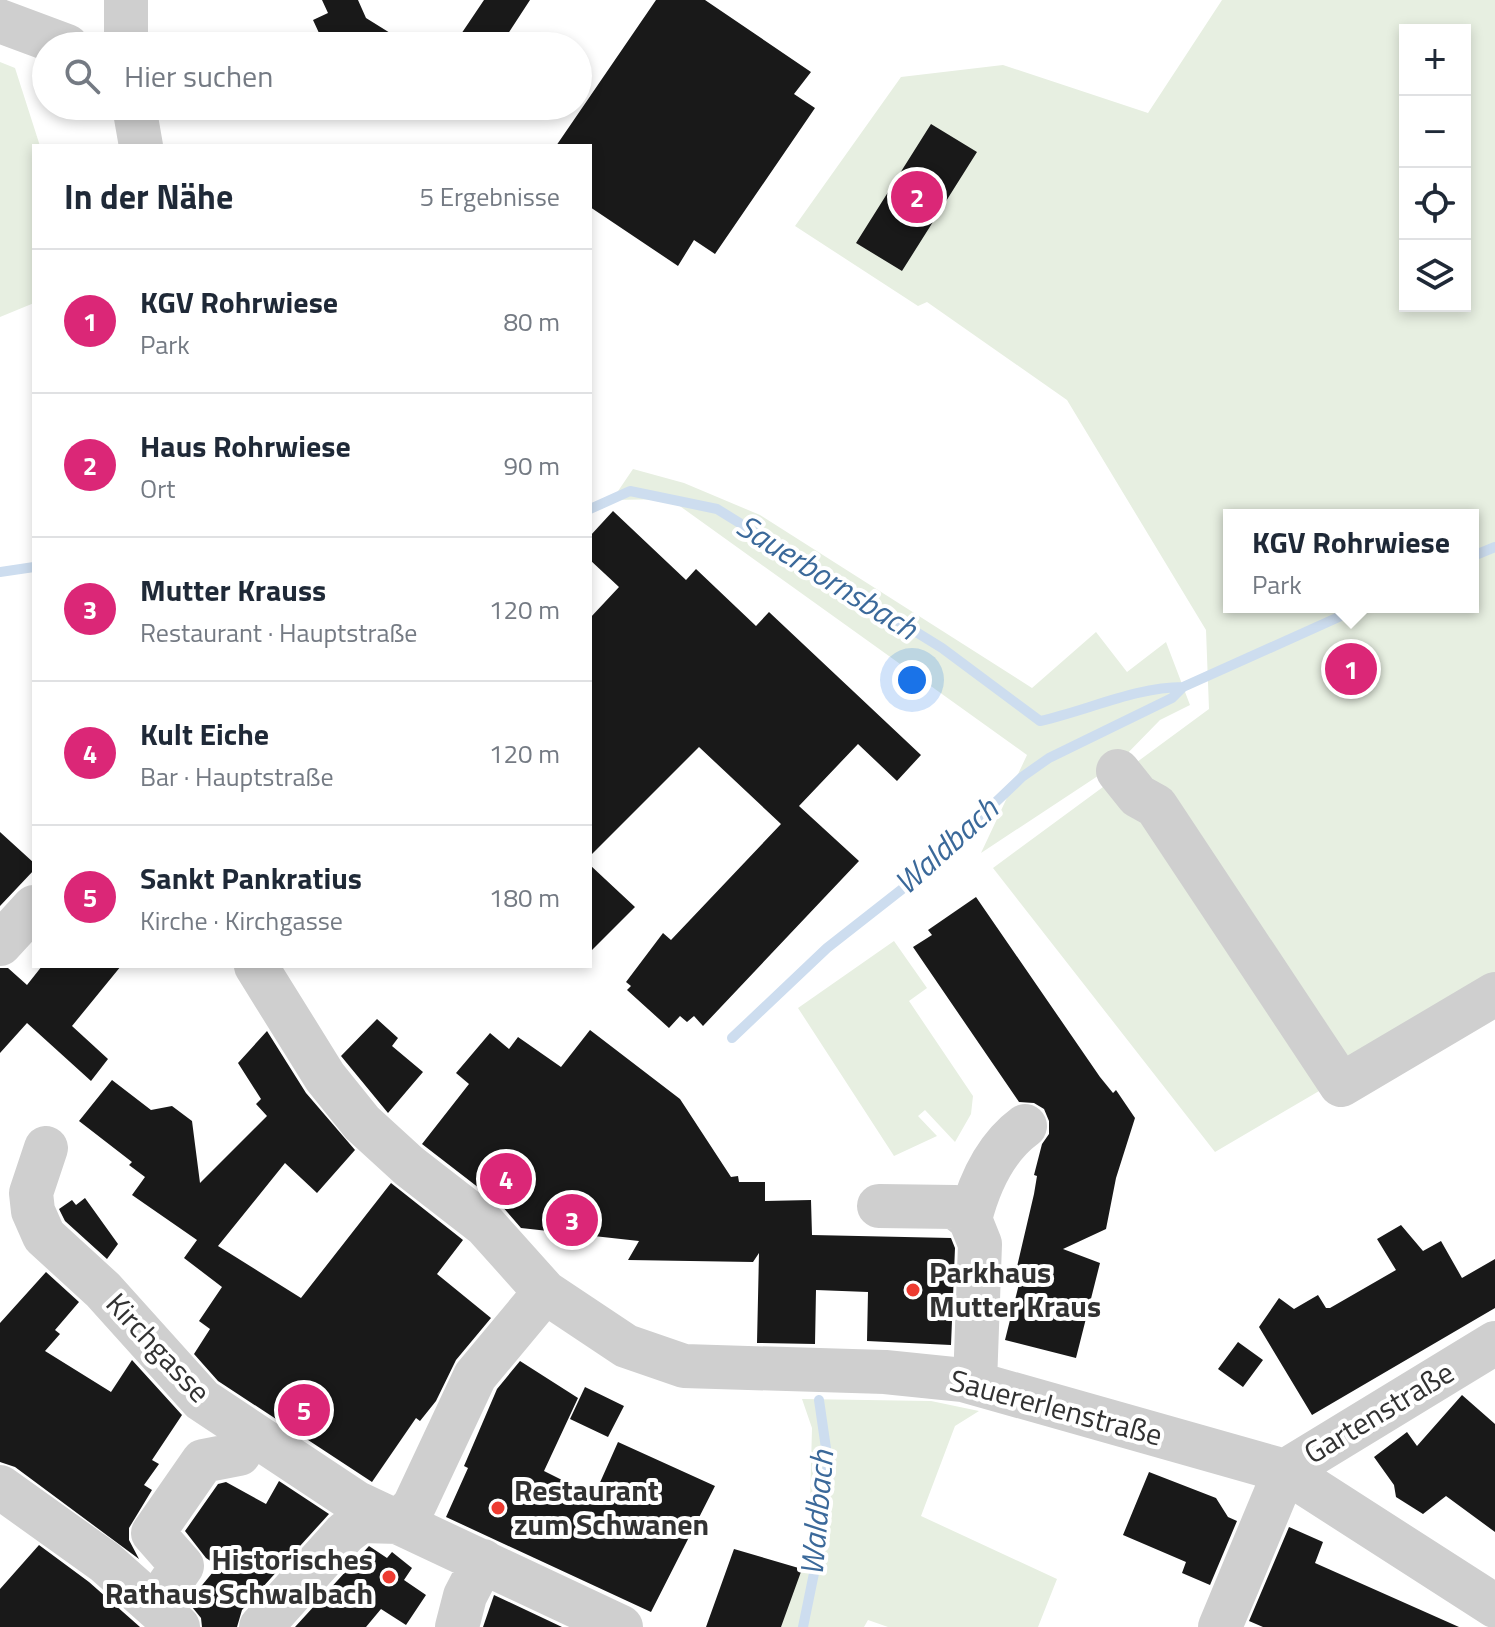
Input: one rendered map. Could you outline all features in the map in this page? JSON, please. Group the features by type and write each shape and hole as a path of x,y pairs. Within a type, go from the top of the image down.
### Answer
{"street":[{"path":"126,0 126,32"},
{"path":"0,21 32,33"},
{"path":"136,120 141,144"},
{"path":"1118,771 1138,796 1156,806 1341,1085 1495,994"},
{"path":"0,944 32,909"},
{"name":"Sauererlenstraße","path":"257,968 325,1077 362,1123 409,1166 485,1225 545,1292 626,1346 684,1366 914,1359 975,1383 1285,1471 1495,1606"},
{"path":"970,1219 980,1182 1009,1138 1025,1126"},
{"name":"Kirchgasse","path":"46,1148 31,1193 33,1211 44,1236 103,1290 202,1400 357,1503 621,1627"},
{"path":"902,1216 955,1207 970,1219 980,1244 975,1383"},
{"path":"261,1627 345,1533 361,1521 399,1522 414,1506 475,1376 545,1292"},
{"name":"Gartenstraße","path":"1220,1627 1285,1471 1495,1343"},
{"path":"0,1487 105,1562 166,1616 182,1566 153,1533 203,1461 239,1454 252,1434"},
{"path":"457,1627 465,1596 483,1561"}],"shaded area":[{"path":"1222,0 1495,0 1495,988 1215,1152 993,868 1209,709 1206,630 1067,400 927,302 918,306 795,226 901,77 1003,65 1148,113"},
{"path":"0,62 15,68 39,144 32,144 32,304 0,317"},
{"path":"633,469 684,483 760,515 1032,688 1096,632 1127,672 1166,642 1190,705 1160,720 1119,762 981,853 1027,755 670,499 612,500"},
{"path":"894,941 927,988 909,1001 973,1096 971,1114 955,1142 925,1110 918,1116 937,1136 894,1156 798,1008"},
{"path":"802,1399 931,1401 979,1411 955,1426 921,1516 1057,1579 1038,1627 888,1627 868,1620 864,1627 781,1627 809,1541 812,1428"}],"building":[{"path":"322,0 358,0 366,18 388,32 319,32 313,20 328,13"},
{"path":"484,0 530,0 509,32 462,32"},
{"path":"656,0 705,0 811,72 794,94 815,108 715,254 694,240 678,266 592,208 592,144 557,144 574,120 592,120 592,93"},
{"path":"931,124 977,152 902,271 856,243"},
{"path":"613,511 686,580 696,569 756,626 769,612 921,755 897,781 858,744 799,806 859,861 703,1026 694,1016 687,1022 680,1016 669,1028 627,990 631,986 626,982 663,933 671,940 781,824 699,747 592,854 592,616 619,587 592,562 592,534"},
{"path":"0,832 32,861 32,872 0,906"},
{"path":"592,867 635,907 592,950"},
{"path":"976,897 1100,1077 1113,1093 1116,1090 1135,1118 1116,1178 1106,1229 1063,1249 1100,1263 1076,1358 1005,1340 1023,1268 1016,1271 1034,1194 1037,1176 1034,1175 1042,1144 1049,1134 1049,1121 1044,1109 1034,1103 1019,1102 913,947 932,935 928,930"},
{"path":"0,968 8,968 27,985 40,968 119,968 72,1026 108,1059 91,1081 27,1023 0,1053"},
{"path":"377,1019 398,1038 392,1046 423,1072 388,1113 341,1056"},
{"path":"590,1030 680,1099 731,1177 738,1176 739,1182 765,1182 765,1201 811,1200 812,1235 951,1238 955,1248 951,1345 867,1341 868,1292 816,1290 815,1344 757,1343 759,1253 753,1262 628,1260 639,1241 521,1228 501,1205 422,1144 469,1084 456,1073 490,1033 509,1049 518,1037 561,1067"},
{"path":"267,1031 306,1093 355,1150 317,1193 285,1163 218,1246 301,1298 391,1183 463,1240 437,1274 491,1318 456,1360 436,1401 420,1421 416,1418 372,1482 218,1381 194,1354 210,1329 199,1321 222,1287 184,1258 197,1240 132,1195 145,1177 129,1165 132,1162 79,1121 112,1080 151,1110 172,1106 192,1121 200,1183 267,1116 256,1104 261,1099 238,1063"},
{"path":"85,1198 118,1244 107,1259 65,1221 59,1209 72,1200 76,1205"},
{"path":"1401,1225 1423,1251 1441,1241 1462,1278 1495,1259 1495,1308 1312,1415 1259,1327 1279,1298 1294,1309 1318,1295 1326,1308 1330,1308 1396,1270 1377,1239"},
{"path":"46,1272 79,1302 55,1330 60,1334 45,1351 111,1392 132,1360 182,1415 152,1460 159,1464 144,1485 152,1490 129,1528 129,1540 139,1559 15,1467 0,1462 0,1323"},
{"path":"1238,1342 1263,1360 1243,1387 1218,1369"},
{"path":"520,1361 578,1398 544,1471 594,1496 618,1442 715,1486 651,1612 446,1517 497,1389"},
{"path":"585,1387 624,1406 608,1437 570,1419"},
{"path":"1462,1395 1495,1424 1495,1532 1446,1496 1423,1514 1396,1497 1394,1485 1374,1457 1407,1432 1417,1446"},
{"path":"1149,1472 1216,1498 1228,1517 1237,1521 1210,1585 1182,1573 1186,1562 1123,1535"},
{"path":"279,1481 329,1514 242,1610 237,1627 202,1627 201,1618 188,1602 218,1566 206,1558 185,1531 218,1484 226,1482 266,1504"},
{"path":"1289,1527 1323,1542 1315,1563 1459,1627 1263,1627 1249,1621"},
{"path":"39,1545 89,1582 140,1627 0,1627 0,1589"},
{"path":"369,1546 387,1558 392,1552 412,1568 404,1580 426,1595 406,1625 381,1609 366,1627 295,1627"},
{"path":"734,1549 802,1569 781,1627 706,1627"},
{"path":"494,1595 562,1627 483,1627"}],"waterway":[{"name":"Sauerbornsbach","path":"592,508 630,491 717,509 942,648 1040,721 1129,695 1183,687"},
{"path":"1479,554 1495,547"},
{"name":"Sauerbornsbach","path":"0,572 32,567"},
{"name":"Waldbach","path":"732,1038 827,948 915,879 1022,777 1049,758 1172,698 1183,687 1348,613"},
{"name":"Waldbach","path":"803,1627 821,1539 828,1462 819,1400"}],"place":[{"name":"Haus Rohrwiese","path":"917,197"},
{"name":"KGV Rohrwiese","path":"1351,669"},
{"name":"Kult Eiche","path":"506,1179"},
{"name":"Mutter Krauss","path":"572,1220"},
{"name":"Parkhaus Mutter Kraus","path":"913,1290"},
{"name":"Sankt Pankratius","path":"304,1410"},
{"name":"Restaurant zum Schwanen","path":"498,1508"},
{"name":"Historisches Rathaus Schwalbach","path":"389,1577"}]}
